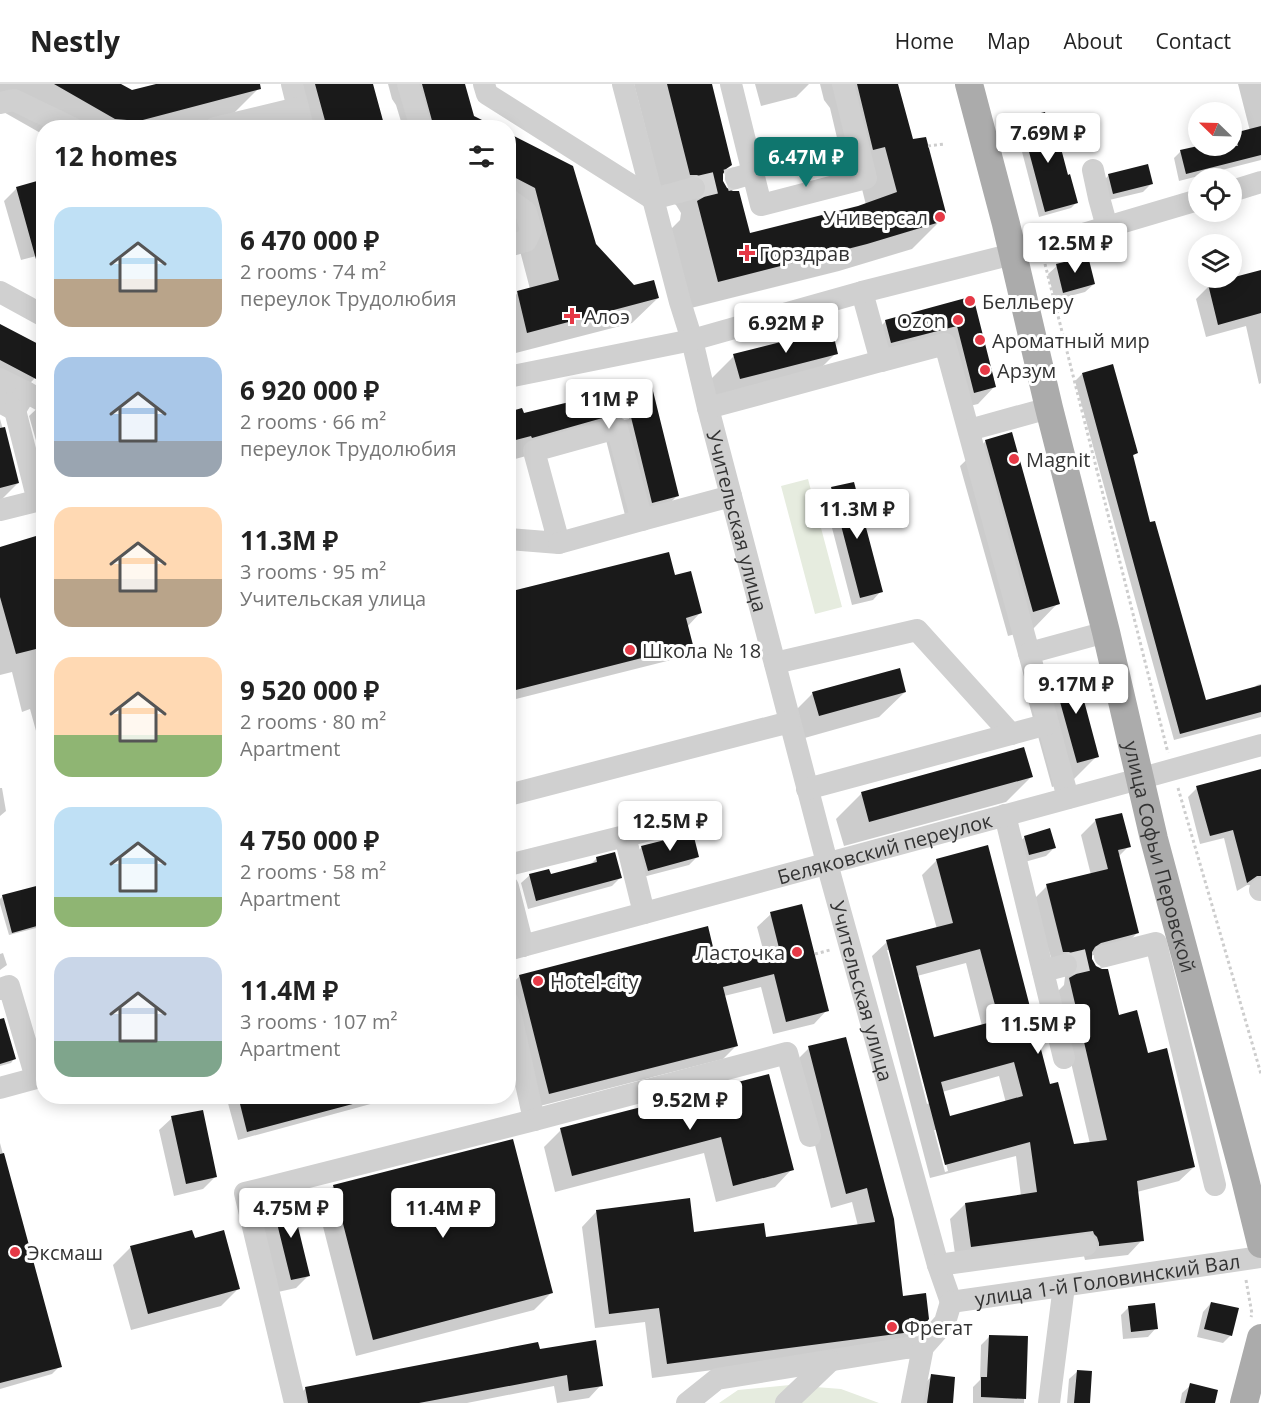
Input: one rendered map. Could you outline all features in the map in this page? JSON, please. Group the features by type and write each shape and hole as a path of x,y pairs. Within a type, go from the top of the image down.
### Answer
{"main road":[{"name":"улица Софьи Перовской","path":"969,84 1029,255 1049,408 1106,632 1156,774"},
{"name":"улица Софьи Перовской","path":"986,84 1156,774 1157,851 1253,1174 1261,1244"},
{"path":"1244,1403 1261,1338"}],"street":[{"path":"284,120 301,118 292,84"},
{"path":"408,84 419,120"},
{"path":"484,84 487,94 653,199 694,188"},
{"name":"Учительская улица","path":"623,84 680,303 692,340 807,789 938,1265 951,1302"},
{"path":"731,84 744,176 761,205 867,178 843,84"},
{"path":"0,103 14,100 55,120"},
{"path":"1093,170 1107,227"},
{"path":"1242,188 1261,182"},
{"path":"516,371 692,340 862,292 1029,255 1107,227 1188,203"},
{"path":"516,205 526,212 531,230 525,241 516,244"},
{"path":"0,292 36,312"},
{"path":"862,292 881,361"},
{"path":"708,408 945,344 1068,798"},
{"path":"0,379 21,401 36,479"},
{"path":"969,430 1049,408"},
{"path":"559,543 534,451 617,428 642,520"},
{"path":"516,539 559,543 731,496"},
{"path":"0,510 36,501"},
{"path":"775,663 917,630 1011,734"},
{"path":"1029,652 1106,632"},
{"path":"516,793 790,722"},
{"path":"807,789 1048,724"},
{"name":"Беляковский переулок","path":"516,948 1261,745"},
{"path":"1005,815 1064,1058"},
{"path":"516,863 701,817"},
{"path":"625,836 644,913"},
{"path":"1105,956 1156,943 1210,1186 1253,1174"},
{"path":"1043,971 1066,965"},
{"path":"0,989 9,986 36,1065"},
{"path":"516,1038 534,1120"},
{"path":"295,1403 245,1193 787,1053 810,1136"},
{"path":"0,1088 36,1078"},
{"path":"938,1265 1085,1239 1091,1282"},
{"name":"улица 1-й Головинский Вал","path":"951,1302 1261,1257"},
{"path":"1048,1403 1064,1286"},
{"path":"912,1403 923,1347 945,1322 951,1302"},
{"path":"687,1403 717,1379 923,1347"},
{"path":"786,1403 830,1361"}],"path":[{"path":"928,146 944,144"},
{"path":"1029,255 1156,774 1261,1074"},
{"path":"815,954 835,948"}],"shaded area":[{"path":"808,479 842,607 815,614 781,486"},
{"path":"790,1385 841,1389 879,1403 719,1403 738,1390"}],"building":[{"path":"54,84 121,84 132,90 156,84 260,84 261,89 143,120 115,119"},
{"path":"315,84 373,84 383,120 325,120"},
{"path":"422,84 465,84 474,116 482,120 432,120"},
{"path":"667,84 712,84 732,165 723,174 723,181 727,188 739,191 750,233 858,206 897,192 885,147 873,150 857,84 898,84 913,139 926,137 946,213 940,222 867,244 718,282 697,201 704,197 707,185 703,178 690,175"},
{"path":"1045,112 1052,139 1058,137 1078,203 1045,212 1020,118"},
{"path":"1261,126 1261,155 1210,168 1188,168 1186,174 1180,150 1188,148 1188,156 1242,156 1242,131"},
{"path":"516,137 573,166 596,244 634,285 654,280 659,298 527,333 517,291 559,280 535,188 516,178"},
{"path":"1148,164 1153,184 1113,194 1108,174"},
{"path":"36,181 36,259 16,187"},
{"path":"1088,256 1095,284 1063,293 1056,264"},
{"path":"1261,270 1261,313 1218,325 1209,288 1242,288 1242,275"},
{"path":"973,296 996,387 974,393 957,326 891,343 885,320"},
{"path":"0,324 36,343 36,379 0,360"},
{"path":"832,329 838,354 740,379 733,354"},
{"path":"1113,364 1138,453 1133,455 1150,522 1155,521 1206,700 1261,685 1261,712 1180,734 1082,373"},
{"path":"652,387 679,496 652,503 631,417 613,415 532,438 531,436 516,440 516,410 522,408 524,413 623,389 624,394"},
{"path":"5,427 19,483 0,488 0,428"},
{"path":"1012,432 1060,604 1033,612 985,440"},
{"path":"854,482 883,592 860,598 831,487"},
{"path":"36,536 36,649 16,654 0,597 0,547"},
{"path":"669,552 675,575 691,571 702,613 686,618 693,645 516,690 516,590"},
{"path":"1075,667 1099,757 1077,763 1052,673"},
{"path":"900,668 906,692 819,716 812,692"},
{"path":"1024,747 1033,777 869,822 861,792"},
{"path":"1261,769 1261,876 1247,883 1233,830 1210,836 1196,786"},
{"path":"1122,813 1131,847 1118,850 1139,933 1101,943 1092,952 1092,959 1096,966 1108,969 1119,1015 1137,1010 1148,1053 1167,1048 1195,1167 1137,1181 1144,1241 1099,1246 1093,1231 971,1247 965,1203 1037,1192 1030,1142 945,1165 886,940 953,923 936,859 988,845 1050,1084 1058,1082 1074,1144 1107,1140 1069,978 1076,974 1079,962 1075,955 1063,952 1046,884 1108,869 1095,819","holes":["980,949 999,1020 934,1037 916,966","1014,1062 1023,1096 950,1116 941,1082"]},
{"path":"1050,828 1056,848 1029,855 1024,836"},
{"path":"693,833 699,857 648,871 641,846"},
{"path":"615,852 622,878 536,901 529,874 549,869 551,874 597,862 596,857"},
{"path":"36,886 36,926 12,933 2,895"},
{"path":"802,904 829,1011 786,1022 774,974 723,987 738,1046 549,1094 519,975 708,926 717,964 779,948 770,912"},
{"path":"4,1018 16,1059 0,1064 0,1019"},
{"path":"846,1037 894,1219 903,1296 926,1293 929,1319 919,1331 667,1364 659,1308 609,1314 596,1210 690,1198 694,1232 764,1223 766,1237 875,1222 867,1188 846,1194 808,1046"},
{"path":"769,1074 794,1170 733,1186 721,1137 572,1176 560,1128"},
{"path":"240,1104 353,1104 247,1132"},
{"path":"203,1110 217,1177 186,1184 171,1116"},
{"path":"513,1139 553,1293 373,1340 333,1185"},
{"name":"Эксмаш","path":"4,1153 62,1367 0,1383 0,1154"},
{"path":"291,1198 310,1276 291,1280 272,1203"},
{"path":"192,1230 195,1238 224,1230 240,1289 148,1314 130,1246"},
{"path":"1211,1302 1239,1308 1232,1336 1204,1329"},
{"path":"1155,1303 1158,1329 1131,1332 1128,1306"},
{"path":"989,1335 1028,1336 1026,1399 981,1397 981,1377 987,1377"},
{"path":"596,1340 603,1386 569,1391 567,1375 419,1403 308,1403 305,1387 538,1342 540,1349"},
{"path":"1077,1370 1092,1371 1090,1403 1074,1403"},
{"path":"931,1374 955,1377 953,1403 927,1403"},
{"path":"1190,1383 1218,1390 1215,1403 1185,1403"}],"tunnel":[{"path":"694,188 736,178"},
{"path":"1066,965 1105,956"}],"place":[{"name":"Универсал","path":"940,217"},
{"name":"Горздрав","path":"747,253"},
{"name":"Белльеру","path":"970,301"},
{"name":"Алоэ","path":"572,316"},
{"name":"Ozon","path":"958,320"},
{"name":"Ароматный мир","path":"980,340"},
{"name":"Арзум","path":"985,370"},
{"name":"Magnit","path":"1014,459"},
{"name":"Школа № 18","path":"630,650"},
{"name":"Ласточка","path":"797,952"},
{"name":"Hotel-city","path":"538,981"},
{"name":"Эксмаш","path":"15,1252"},
{"name":"Фрегат","path":"892,1327"}]}
